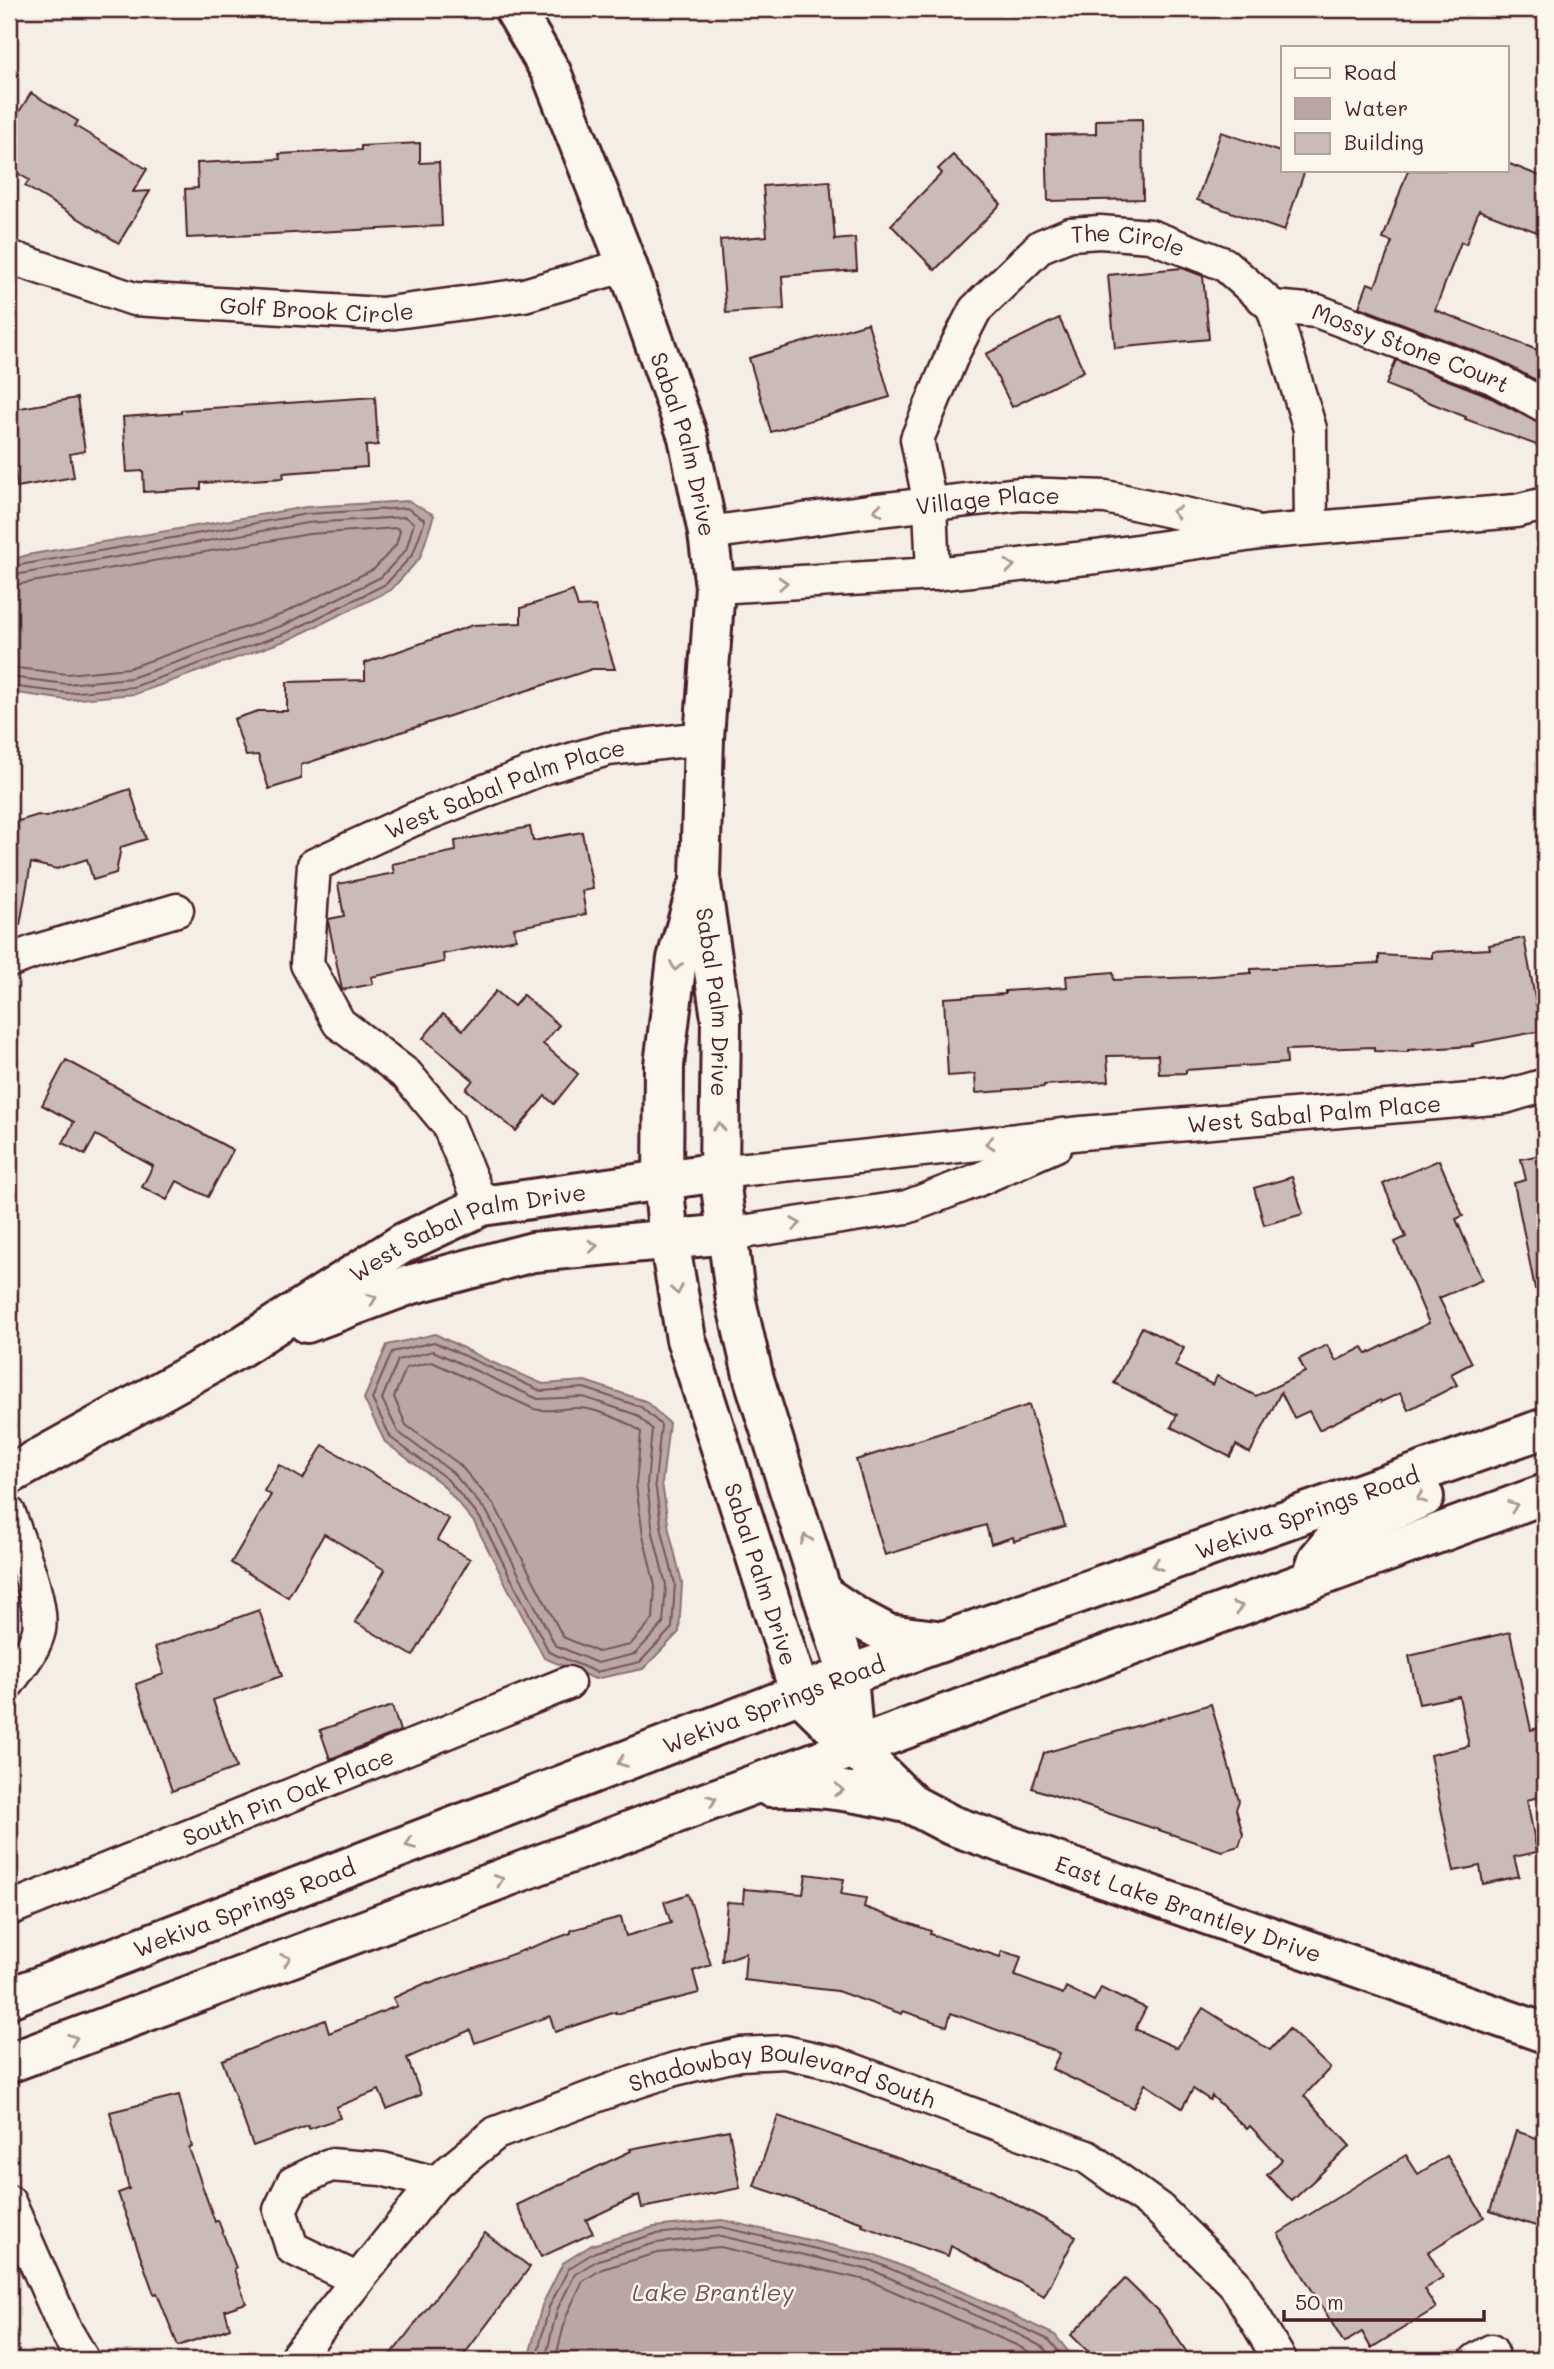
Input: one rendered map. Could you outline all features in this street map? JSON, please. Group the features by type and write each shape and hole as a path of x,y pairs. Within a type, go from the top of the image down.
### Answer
{"street":[{"name":"Sabal Palm Drive","path":"514,9 551,72 627,265 688,437 708,533 715,587 704,738 700,877 721,1018 719,1172 736,1301 754,1379 848,1675 854,1748"},
{"name":"Sabal Palm Drive","path":"546,9 551,72"},
{"name":"The Circle","path":"933,574 930,505 917,439 954,351 975,310 1041,246 1070,234 1100,232 1150,236 1224,264 1273,307"},
{"name":"Golf Brook Circle","path":"9,257 134,299 382,314 524,295 627,265"},
{"name":"Mossy Stone Court","path":"1273,307 1317,311 1492,377 1545,406"},
{"path":"1273,307 1310,429 1311,528"},
{"name":"Village Place","path":"708,533 1021,494 1106,497 1267,532"},
{"name":"Village Place","path":"715,587 933,574 1096,557 1267,532 1516,511 1545,504"},
{"name":"West Sabal Palm Place","path":"482,1206 448,1124 407,1075 339,1023 307,964 314,865 414,818 542,768 608,749 704,738"},
{"name":"Sabal Palm Drive","path":"700,877 677,959 664,1065 663,1180 669,1240 686,1339 800,1693 854,1748"},
{"path":"9,961 177,910"},
{"name":"West Sabal Palm Place","path":"719,1172 1082,1133 1505,1097 1545,1085"},
{"name":"West Sabal Palm Place","path":"729,1234 907,1207 975,1181 1082,1133"},
{"name":"West Sabal Palm Drive","path":"9,1475 239,1348 403,1243 482,1206 719,1172"},
{"name":"West Sabal Palm Drive","path":"239,1348 409,1285 533,1252 729,1234"},
{"path":"1311,1580 1318,1559 1341,1531 1470,1480 1545,1430"},
{"name":"Wekiva Springs Road","path":"9,1998 848,1675 1545,1430"},
{"path":"9,2063 747,1787 1545,1494"},
{"path":"9,1513 39,1609 39,1629 33,1646 9,1682"},
{"path":"825,1596 888,1634 943,1640"},
{"name":"South Pin Oak Place","path":"9,1909 568,1683"},
{"name":"East Lake Brantley Drive","path":"854,1748 914,1805 951,1825 1545,2033"},
{"path":"747,1787 799,1786 861,1793 914,1805"},
{"name":"Shadowbay Boulevard South","path":"294,2360 435,2183 496,2133 675,2069 740,2054 785,2052 834,2063 1087,2157 1159,2209 1234,2283 1280,2360"},
{"path":"358,2280 292,2248 280,2210 293,2183 330,2165 382,2169 435,2183"},
{"path":"9,2202 66,2331 83,2360"}],"water":[{"path":"409,501 434,515 420,558 391,590 290,639 135,694 67,700 9,692 9,561 27,555 306,507"},
{"path":"435,1334 543,1384 585,1381 645,1401 669,1423 662,1483 669,1530 682,1583 679,1632 643,1669 595,1679 544,1658 474,1522 442,1484 385,1442 364,1399 387,1345"},
{"name":"Lake Brantley","path":"722,2220 878,2256 1055,2335 1075,2360 528,2360 542,2305 563,2263 592,2245 654,2227"}],"building":[{"path":"31,93 78,121 75,126 147,169 133,192 150,191 119,243 25,186 29,180 9,168 9,110 17,115"},
{"path":"1142,119 1143,199 1048,201 1046,135 1096,134 1096,120"},
{"path":"1221,132 1281,152 1281,172 1304,172 1284,231 1197,200"},
{"path":"420,143 420,163 439,162 442,226 187,238 185,189 198,188 197,163 280,159 279,154 361,150 361,146"},
{"path":"953,155 1001,204 935,270 891,225 942,173 938,169"},
{"path":"1508,163 1545,178 1545,235 1479,210 1466,244 1461,242 1435,310 1545,353 1545,385 1498,360 1359,307 1368,283 1375,286 1392,242 1383,239 1407,172 1508,172"},
{"path":"830,181 835,240 855,238 857,270 782,276 784,309 726,313 720,240 767,236 763,186"},
{"path":"1182,268 1203,276 1209,339 1115,348 1108,275"},
{"path":"1059,318 1084,371 1012,407 986,354"},
{"path":"868,323 890,397 771,432 749,358"},
{"path":"1396,360 1484,394 1536,422 1545,424 1545,448 1465,419 1466,417 1386,385"},
{"path":"375,397 378,445 366,446 367,467 283,473 284,478 201,483 201,489 144,492 143,471 127,472 123,417 181,413 181,410"},
{"path":"77,398 85,451 70,454 74,477 17,487 14,465 9,466 9,410"},
{"path":"573,591 578,607 595,606 615,669 592,669 301,765 301,779 269,789 258,755 246,756 234,719 258,711 287,711 287,682 365,680 365,663 473,625 521,623 521,608"},
{"path":"130,789 146,839 121,847 116,873 93,880 87,859 57,869 31,863 20,925 9,924 9,824 38,815 46,817"},
{"path":"530,827 533,841 582,832 593,889 582,891 586,914 514,928 516,939 443,954 444,962 371,977 373,984 342,990 328,921 344,916 338,884 394,873 392,864 456,851 455,841"},
{"path":"1524,938 1541,1031 1472,1044 1473,1046 1408,1052 1374,1051 1374,1047 1286,1050 1287,1063 1186,1070 1186,1073 1159,1074 1158,1055 1107,1056 1109,1081 1044,1085 1004,1091 976,1093 975,1074 948,1076 944,998 1067,987 1066,976 1113,972 1114,980 1198,977 1251,973 1251,969 1379,963 1379,955 1432,958 1432,952 1490,949 1489,945"},
{"path":"496,991 514,1006 523,995 559,1025 543,1044 578,1074 554,1104 545,1096 516,1131 466,1089 473,1080 423,1038 443,1014 463,1030"},
{"path":"66,1060 233,1150 208,1197 177,1181 167,1200 142,1187 153,1166 96,1135 85,1155 63,1143 74,1122 42,1105"},
{"path":"1545,1154 1545,1288 1535,1289 1514,1183 1526,1180 1521,1159"},
{"path":"1439,1160 1463,1216 1456,1219 1482,1280 1439,1298 1472,1363 1451,1374 1457,1385 1408,1410 1400,1393 1319,1430 1309,1411 1294,1418 1281,1392 1250,1453 1236,1445 1230,1457 1171,1427 1177,1415 1114,1383 1142,1327 1184,1348 1175,1366 1213,1385 1217,1376 1256,1396 1305,1372 1299,1359 1327,1345 1336,1361 1363,1347 1367,1354 1429,1323 1395,1242 1406,1237 1383,1184"},
{"path":"1292,1177 1303,1214 1264,1225 1254,1188"},
{"path":"1029,1405 1065,1526 1014,1541 1013,1537 991,1544 986,1525 885,1555 856,1460"},
{"path":"323,1445 449,1519 437,1540 470,1559 413,1656 355,1622 385,1570 324,1534 288,1597 231,1563 271,1495 264,1491 279,1465 303,1479"},
{"path":"259,1610 282,1676 213,1700 236,1768 172,1791 136,1684 164,1674 155,1647"},
{"path":"1510,1632 1531,1730 1545,1726 1545,1771 1537,1772 1543,1796 1527,1800 1537,1852 1514,1857 1519,1876 1483,1884 1480,1866 1454,1871 1430,1755 1469,1746 1459,1696 1419,1704 1409,1656"},
{"path":"1211,1704 1239,1801 1236,1809 1243,1834 1239,1846 1222,1851 1032,1788 1044,1753"},
{"path":"392,1706 400,1731 330,1759 320,1730"},
{"path":"806,1874 844,1879 841,1894 866,1898 864,1907 931,1931 930,1934 1000,1957 1002,1951 1021,1957 1015,1976 1063,1994 1066,1987 1094,2001 1101,1988 1146,2008 1135,2029 1177,2048 1203,2008 1270,2050 1289,2029 1330,2068 1304,2096 1350,2146 1292,2201 1267,2175 1282,2160 1250,2126 1247,2129 1212,2096 1210,2100 1193,2089 1182,2108 1145,2084 1133,2108 1052,2069 1060,2053 951,2013 947,2026 903,2011 902,2014 837,1991 744,1980 746,1953 722,1961 727,1902 743,1903 744,1889 803,1894"},
{"path":"688,1894 711,1965 693,1971 699,1993 616,2012 555,2032 550,2016 475,2043 470,2030 407,2058 421,2095 387,2109 379,2090 336,2107 340,2118 309,2129 308,2126 253,2146 222,2060 325,2020 329,2033 397,2006 393,1998 428,1982 429,1984 571,1933 571,1930 621,1917 626,1936 671,1923 664,1902"},
{"path":"179,2095 192,2147 189,2148 215,2222 218,2220 236,2268 234,2269 246,2303 225,2310 230,2328 178,2346 157,2293 154,2294 118,2193 129,2189 110,2112"},
{"path":"778,2116 991,2191 1076,2236 1044,2296 951,2246 948,2256 862,2226 863,2223 754,2186"},
{"path":"729,2130 740,2188 642,2208 639,2195 586,2220 593,2233 541,2257 517,2205 631,2151 630,2149"},
{"path":"1516,2131 1545,2141 1545,2229 1490,2211"},
{"path":"1406,2155 1418,2174 1447,2156 1484,2217 1428,2252 1443,2277 1424,2289 1436,2308 1371,2348 1362,2332 1344,2343 1278,2234"},
{"path":"485,2233 530,2267 460,2360 387,2360"},
{"path":"1125,2279 1161,2314 1192,2360 1097,2360 1071,2335"}]}
